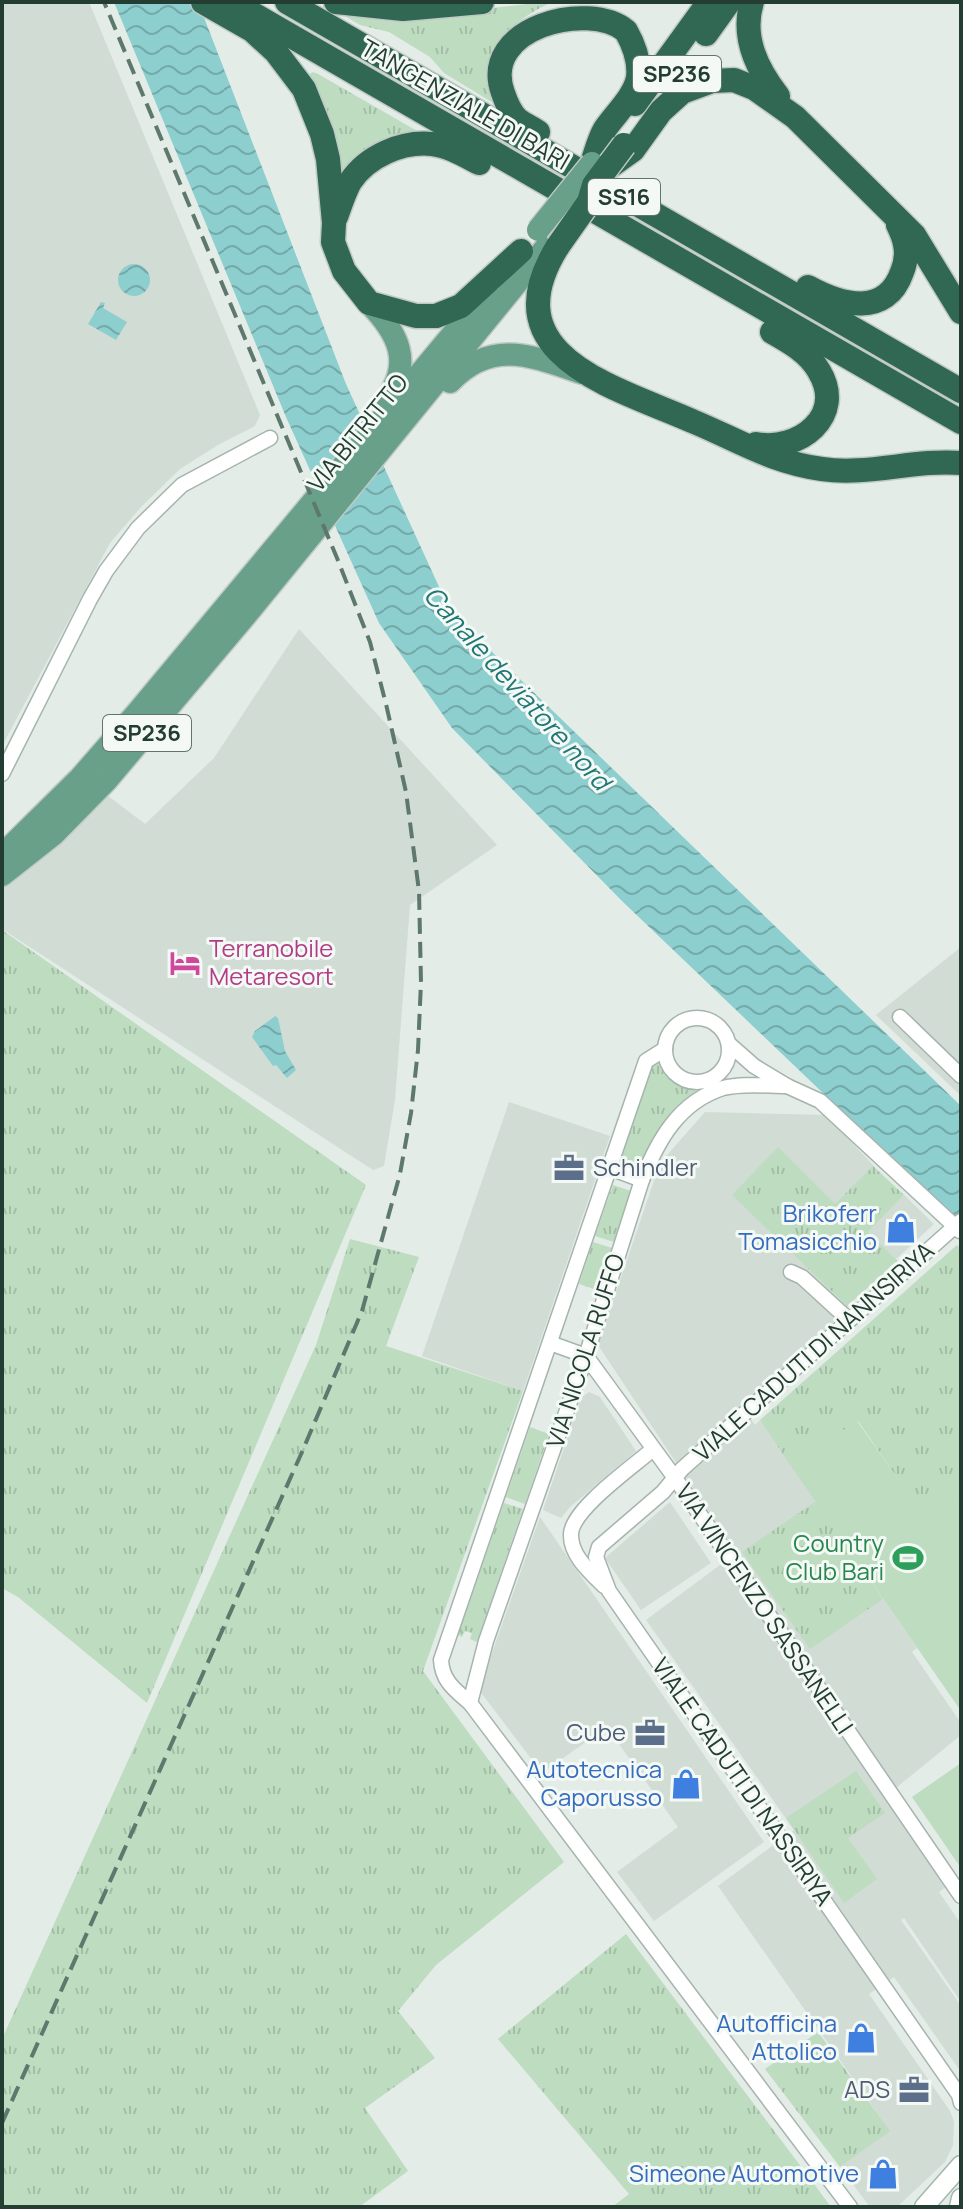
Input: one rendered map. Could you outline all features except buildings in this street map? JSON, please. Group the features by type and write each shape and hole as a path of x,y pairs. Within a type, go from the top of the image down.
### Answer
{"highway":[{"path":"203,2 252,30 276,52 304,89 322,134 328,159 333,242 344,271 369,303 416,316 436,316 461,306 521,251"},
{"name":"TANGENZIALE DI BARI","path":"232,2 961,422"},
{"name":"TANGENZIALE DI BARI","path":"287,2 592,171 674,226 961,391"},
{"path":"336,2 403,9 482,2"},
{"name":"SP236","path":"617,141 709,2"},
{"name":"SP236","path":"592,171 729,2"},
{"path":"752,2 749,34 759,72 795,117 914,235 961,312"},
{"path":"592,171 561,145 517,119 507,105 500,85 500,69 516,33 529,21 563,8 606,12 623,26 634,45 638,79 631,94 603,131 592,171 589,202 549,239 538,290 539,316 554,346 582,373 738,440 765,456 827,470 961,463"},
{"path":"592,171 633,150 661,111 682,92 712,81 734,80 754,88 795,117"},
{"path":"334,223 350,182 364,167 381,155 413,144 434,144 457,151 503,176 542,182"},
{"path":"674,226 719,236 825,296 846,303 865,304 890,295 904,270 906,239 891,212"},
{"path":"603,217 627,248 791,343 820,372 826,393 824,409 816,426 802,438 783,445 738,440"}],"main road":[{"name":"VIA BITRITTO","path":"454,346 521,251 549,239"},
{"name":"VIA BITRITTO","path":"6,849 80,778 269,570 454,346 549,239"},
{"path":"269,570 277,533 393,391 400,373 397,339 388,322 369,303"},
{"path":"269,570 304,556 466,366 484,357 514,353 582,373"},
{"name":"VIA BITRITTO","path":"2,875 54,834 88,801 154,725 269,570"}],"street":[{"path":"2,774 90,599 106,571 138,528 182,485 270,438"},
{"path":"900,1017 961,1076"},
{"path":"724,1088 709,1080 699,1082 679,1076 671,1069 665,1049 671,1030 689,1018 711,1020 719,1026 729,1044 754,1066 830,1109 959,1227"},
{"path":"703,1098 709,1080 725,1065 729,1044"},
{"name":"VIA NICOLA RUFFO","path":"665,1049 646,1061 441,1660 442,1672 448,1684 470,1703 850,2207"},
{"name":"VIA NICOLA RUFFO","path":"470,1703 486,1641 654,1151 677,1116 703,1098 724,1088 787,1086"},
{"path":"610,1168 642,1180"},
{"name":"VIALE CADUTI DI NANNSIRIYA","path":"675,1478 849,1320 959,1227"},
{"path":"791,1272 802,1277 849,1320"},
{"path":"550,1343 586,1356"},
{"name":"VIA VINCENZO SASSANELLI","path":"586,1356 675,1478 961,1896"},
{"path":"609,1591 583,1565 572,1543 573,1523 590,1504 653,1449"},
{"name":"VIALE CADUTI DI NASSIRIYA","path":"675,1478 599,1547 596,1557 609,1591 960,2098"},
{"path":"924,2207 961,2165"},
{"path":"959,2207 961,2198"}],"shaded area":[{"path":"2,2 89,2 260,415 255,426 180,469 110,543 2,746"},
{"path":"299,629 497,845 410,905 395,1100 384,1166 373,1170 2,929 2,886 57,846 107,795 145,824 214,758"},
{"path":"961,947 961,1096 876,1015"},
{"path":"509,1102 610,1136 523,1391 422,1356"},
{"path":"705,1112 826,1115 873,1165 849,1310 743,1408 755,1425 760,1420 816,1501 811,1505 878,1602 883,1599 917,1648 912,1652 961,1723 961,1735 896,1788 958,1878 939,1892 961,1924 961,2002 904,1918 901,1920 961,2006 961,2072 894,1977 869,1994 950,2111 954,2122 953,2145 945,2162 897,2207 870,2207 840,2167 889,2130 718,1886 794,1830 646,1620 736,1553 598,1345 660,1163"},
{"name":"Brikoferr Tomasicchio","path":"904,1195 934,1224 896,1259 868,1232"},
{"path":"589,1392 600,1397 636,1451 561,1518 543,1510 581,1398"},
{"path":"670,1502 711,1563 641,1610 605,1558"},
{"path":"540,1517 764,1842 654,1921 617,1872 678,1827 607,1727 542,1773 479,1690"}],"green space":[{"path":"548,4 518,23 503,44 495,104 444,73 430,57 389,32 360,25 335,10 432,15"},
{"path":"313,72 426,136 342,178 307,75"},
{"path":"2,930 366,1185 147,1703 18,1597 2,1588"},
{"path":"657,1061 675,1082 698,1093 663,1126 639,1167 620,1160 653,1064"},
{"path":"778,1147 835,1204 873,1166 904,1195 868,1232 898,1261 847,1306 732,1195"},
{"path":"613,1185 631,1191 614,1242 595,1236"},
{"path":"350,1239 419,1257 386,1346 523,1391 423,1671 564,1862 436,1965 398,2011 435,2058 365,2108 408,2171 359,2207 2,2207 2,2039 316,1345"},
{"path":"593,1242 612,1248 597,1290 579,1284"},
{"path":"957,1245 961,1249 961,1492 925,1518 858,1421 791,1466 760,1420"},
{"name":"Country Club Bari","path":"857,1421 925,1517 961,1492 961,1711 791,1466"},
{"path":"530,1427 549,1434 525,1504 506,1497"},
{"path":"816,1501 883,1599 810,1649 742,1552"},
{"path":"504,1503 523,1509 477,1642 470,1639 472,1633 465,1631 462,1637 458,1635"},
{"path":"961,1763 961,1868 912,1797"},
{"path":"856,1771 885,1813 848,1838 877,1879 844,1903 786,1818"},
{"path":"626,1934 831,2207 612,2207 629,2194 498,2039"},
{"path":"818,2032 890,2131 840,2167 765,2069"}],"water":[{"name":"Canale deviatore nord","path":"114,2 198,2 346,384 446,602 493,653 961,1106 961,1225 622,901 452,728 379,623 286,417"},
{"path":"134,264 145,269 150,280 145,291 134,296 123,291 118,280 123,269"},
{"path":"101,302 105,303 103,308 127,322 116,340 88,324"},
{"path":"275,1016 285,1051 296,1070 287,1078 276,1065 273,1066 252,1037 255,1031"}],"railway":[{"path":"2,2123 362,1311 400,1174 418,1050 421,982 419,891 406,792 370,642 104,2"}],"place":[{"name":"Terranobile Metaresort","path":"185,963"},
{"name":"Schindler","path":"569,1168"},
{"name":"Brikoferr Tomasicchio","path":"901,1228"},
{"name":"Country Club Bari","path":"908,1558"},
{"name":"Cube","path":"650,1733"},
{"name":"Autotecnica Caporusso","path":"686,1784"},
{"name":"Autofficina Attolico","path":"861,2038"},
{"name":"ADS","path":"914,2090"},
{"name":"Simeone Automotive","path":"883,2174"}]}
